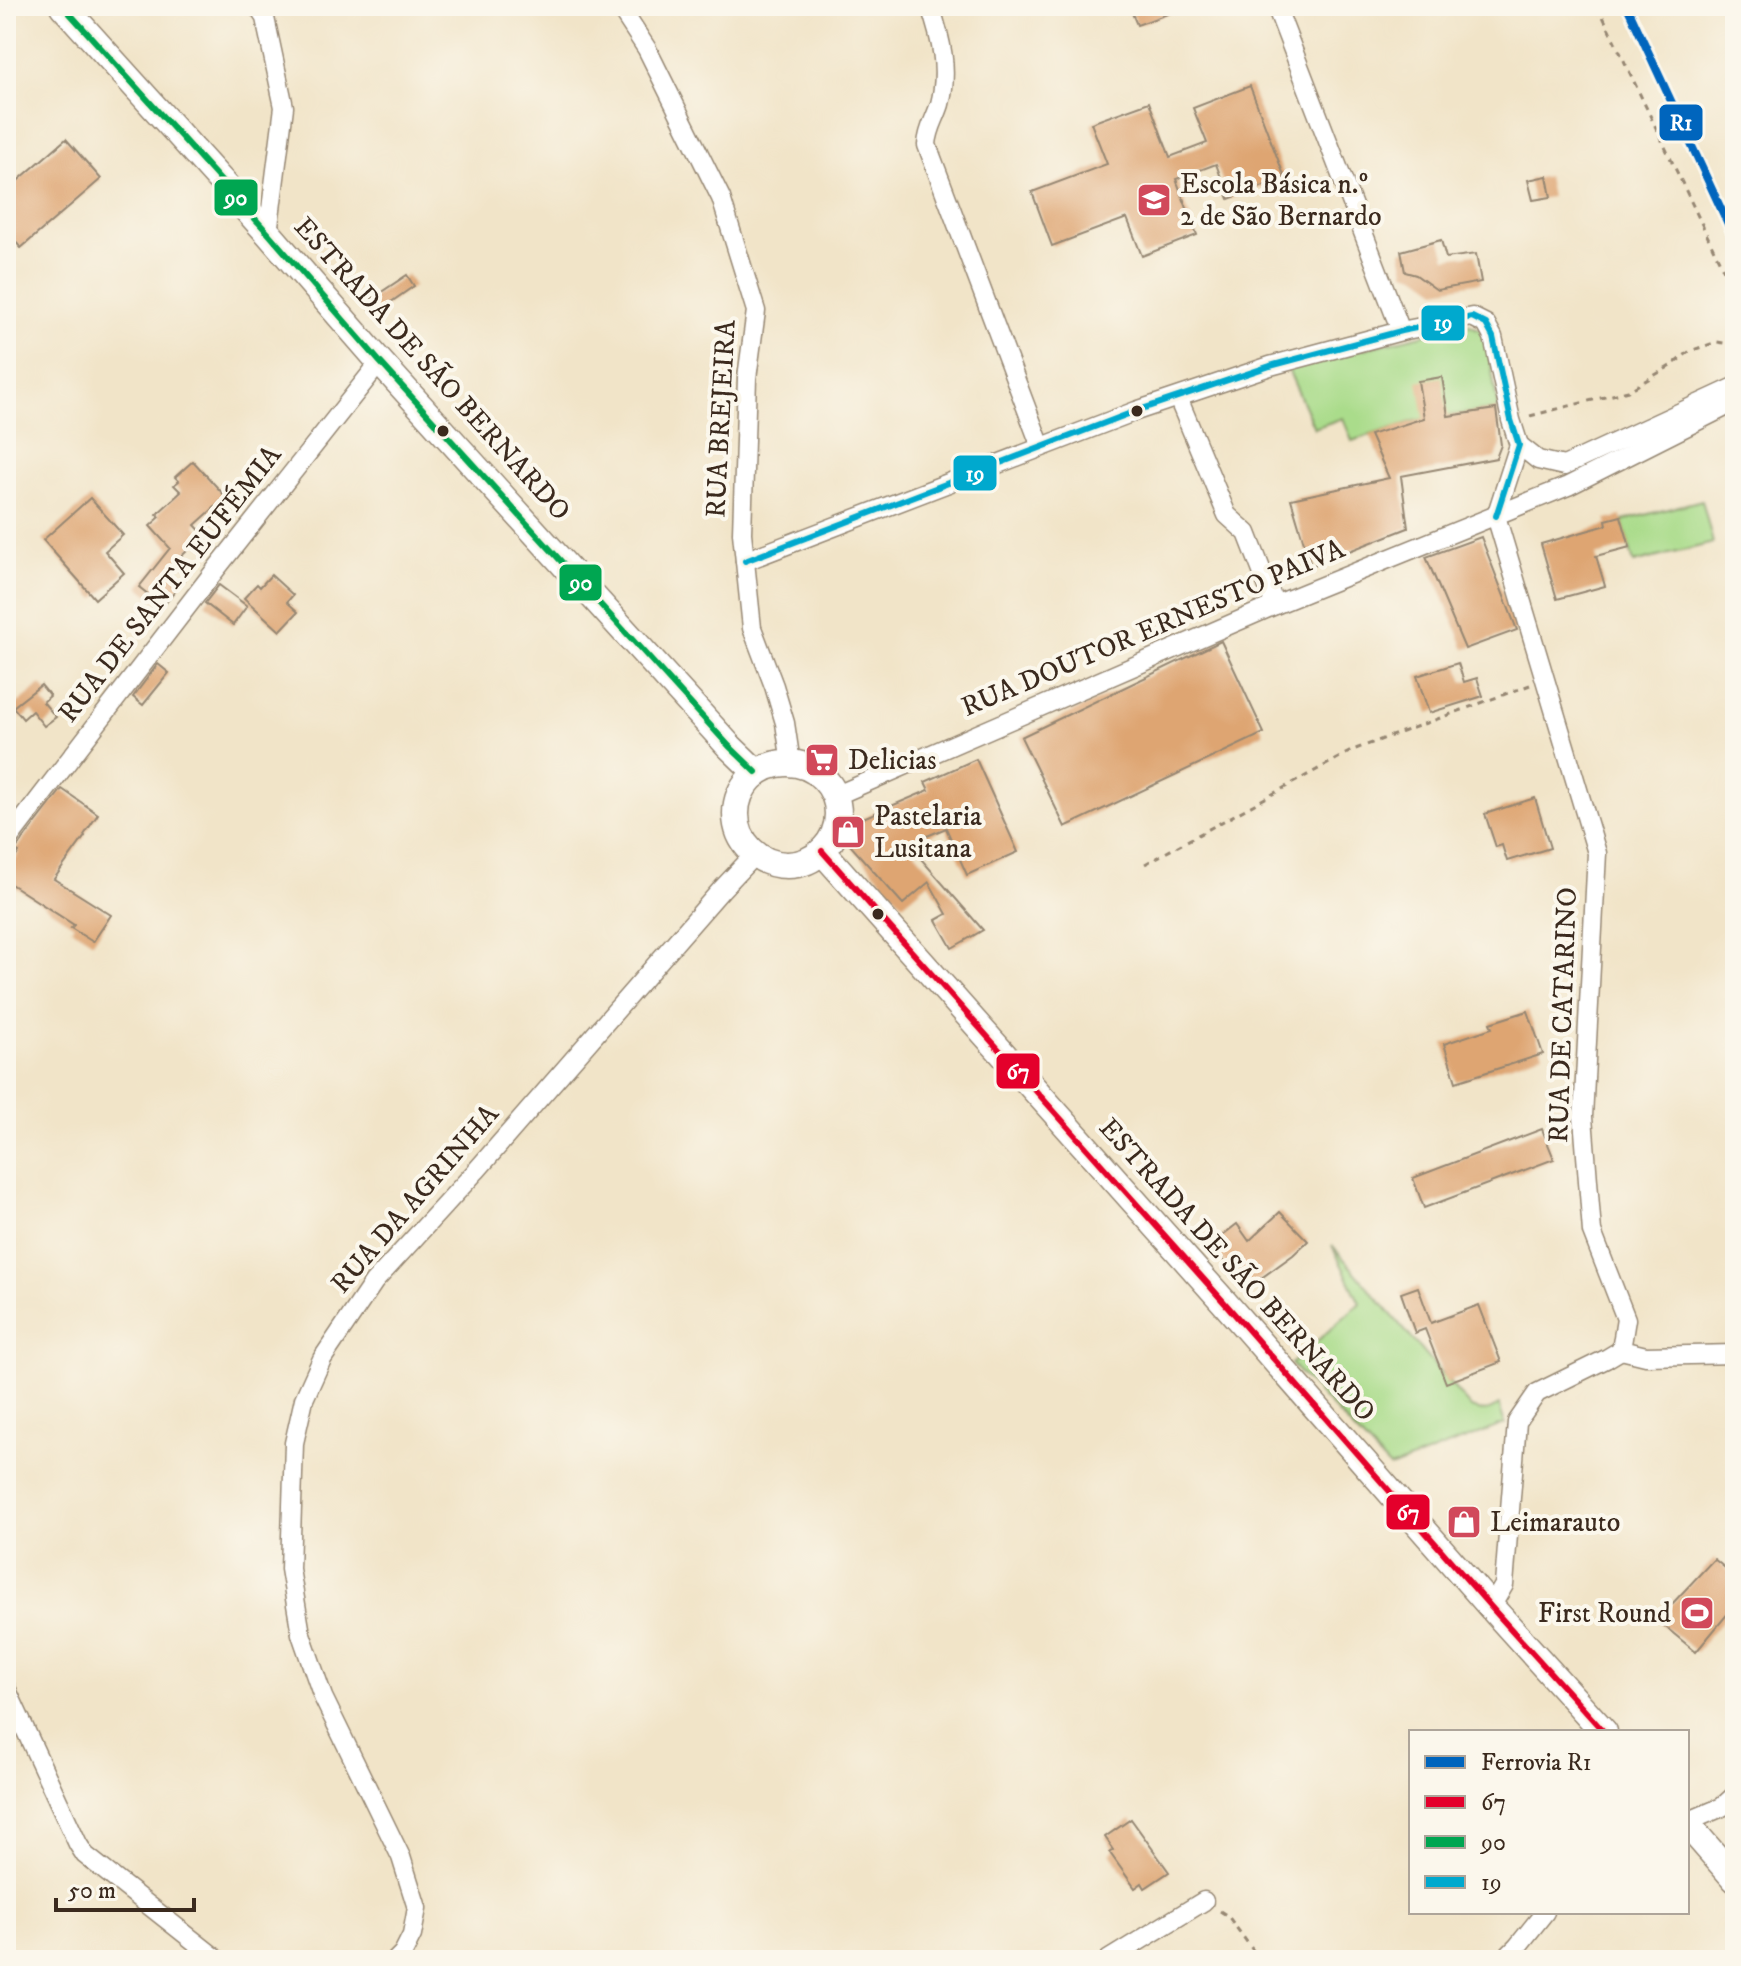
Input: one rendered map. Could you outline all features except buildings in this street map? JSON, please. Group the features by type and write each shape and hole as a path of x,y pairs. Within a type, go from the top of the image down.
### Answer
{"main road":[{"name":"ESTRADA DE SÃO BERNARDO","path":"63,6 380,362 756,772"},
{"path":"791,763 818,773 828,783 838,810 837,825 822,851 796,864 782,865 755,854 744,843 737,829 735,813 745,783 756,772 767,766 791,763"},
{"name":"ESTRADA DE SÃO BERNARDO","path":"822,851 1602,1730"},
{"path":"1689,1825 1735,1879"}],"street":[{"path":"257,6 265,18 284,107 268,233"},
{"name":"RUA BREJEIRA","path":"619,6 647,49 721,198 756,311 747,378 742,533 752,628 785,723 791,763"},
{"path":"930,6 942,39 944,79 939,105 928,131 927,145 1041,447"},
{"path":"1276,6 1401,331"},
{"path":"745,561 1136,411 1270,366 1401,331 1472,317 1486,324 1493,337 1519,445 1538,460 1564,466 1710,406 1735,402"},
{"name":"RUA DE SANTA EUFÉMIA","path":"6,842 380,362"},
{"path":"1710,406 1735,387"},
{"path":"1178,398 1227,515 1247,533 1275,605"},
{"name":"RUA DOUTOR ERNESTO PAIVA","path":"835,796 1275,605 1568,486 1710,406"},
{"path":"1496,516 1519,445"},
{"name":"RUA DE CATARINO","path":"1496,516 1597,853 1583,1117 1592,1232 1626,1319 1621,1350"},
{"name":"RUA DA AGRINHA","path":"396,1960 412,1935 417,1908 401,1857 323,1697 301,1634 290,1569 294,1443 304,1399 322,1359 374,1282 755,854"},
{"path":"1491,1607 1504,1585 1517,1422 1537,1393 1621,1350 1646,1356 1735,1354"},
{"path":"6,1688 85,1855 218,1960"},
{"path":"1689,1822 1722,1807 1735,1795"},
{"path":"1108,1960 1204,1901"},
{"path":"1504,1960 1543,1914"}],"path":[{"path":"1598,6 1735,294"},
{"path":"1511,420 1628,391 1690,351 1717,342 1735,345"},
{"path":"1145,864 1353,750 1545,679"},
{"path":"1204,1901 1228,1916 1260,1960"}],"green space":[{"path":"1468,324 1486,333 1498,409 1418,420 1352,441 1343,418 1314,428 1287,367"},
{"path":"1702,500 1713,543 1634,563 1622,521"},
{"path":"1332,1245 1471,1408 1485,1411 1499,1405 1505,1424 1390,1468 1291,1364 1360,1303"}],"rail line":[{"name":"R1","path":"1627,6 1735,239"}],"transit line":[{"name":"90","path":"63,6 380,362 756,772"},
{"name":"19","path":"745,561 1136,411 1270,366 1401,331 1472,317 1486,324 1493,337 1519,445 1496,516"},
{"name":"67","path":"822,851 1602,1730"}],"place":[{"name":"Escola Básica n.º 2 de São Bernardo","path":"1154,200"},
{"name":"Delicias","path":"822,760"},
{"name":"Pastelaria Lusitana","path":"848,832"},
{"name":"Leimarauto","path":"1464,1522"},
{"name":"First Round","path":"1697,1613"}]}
